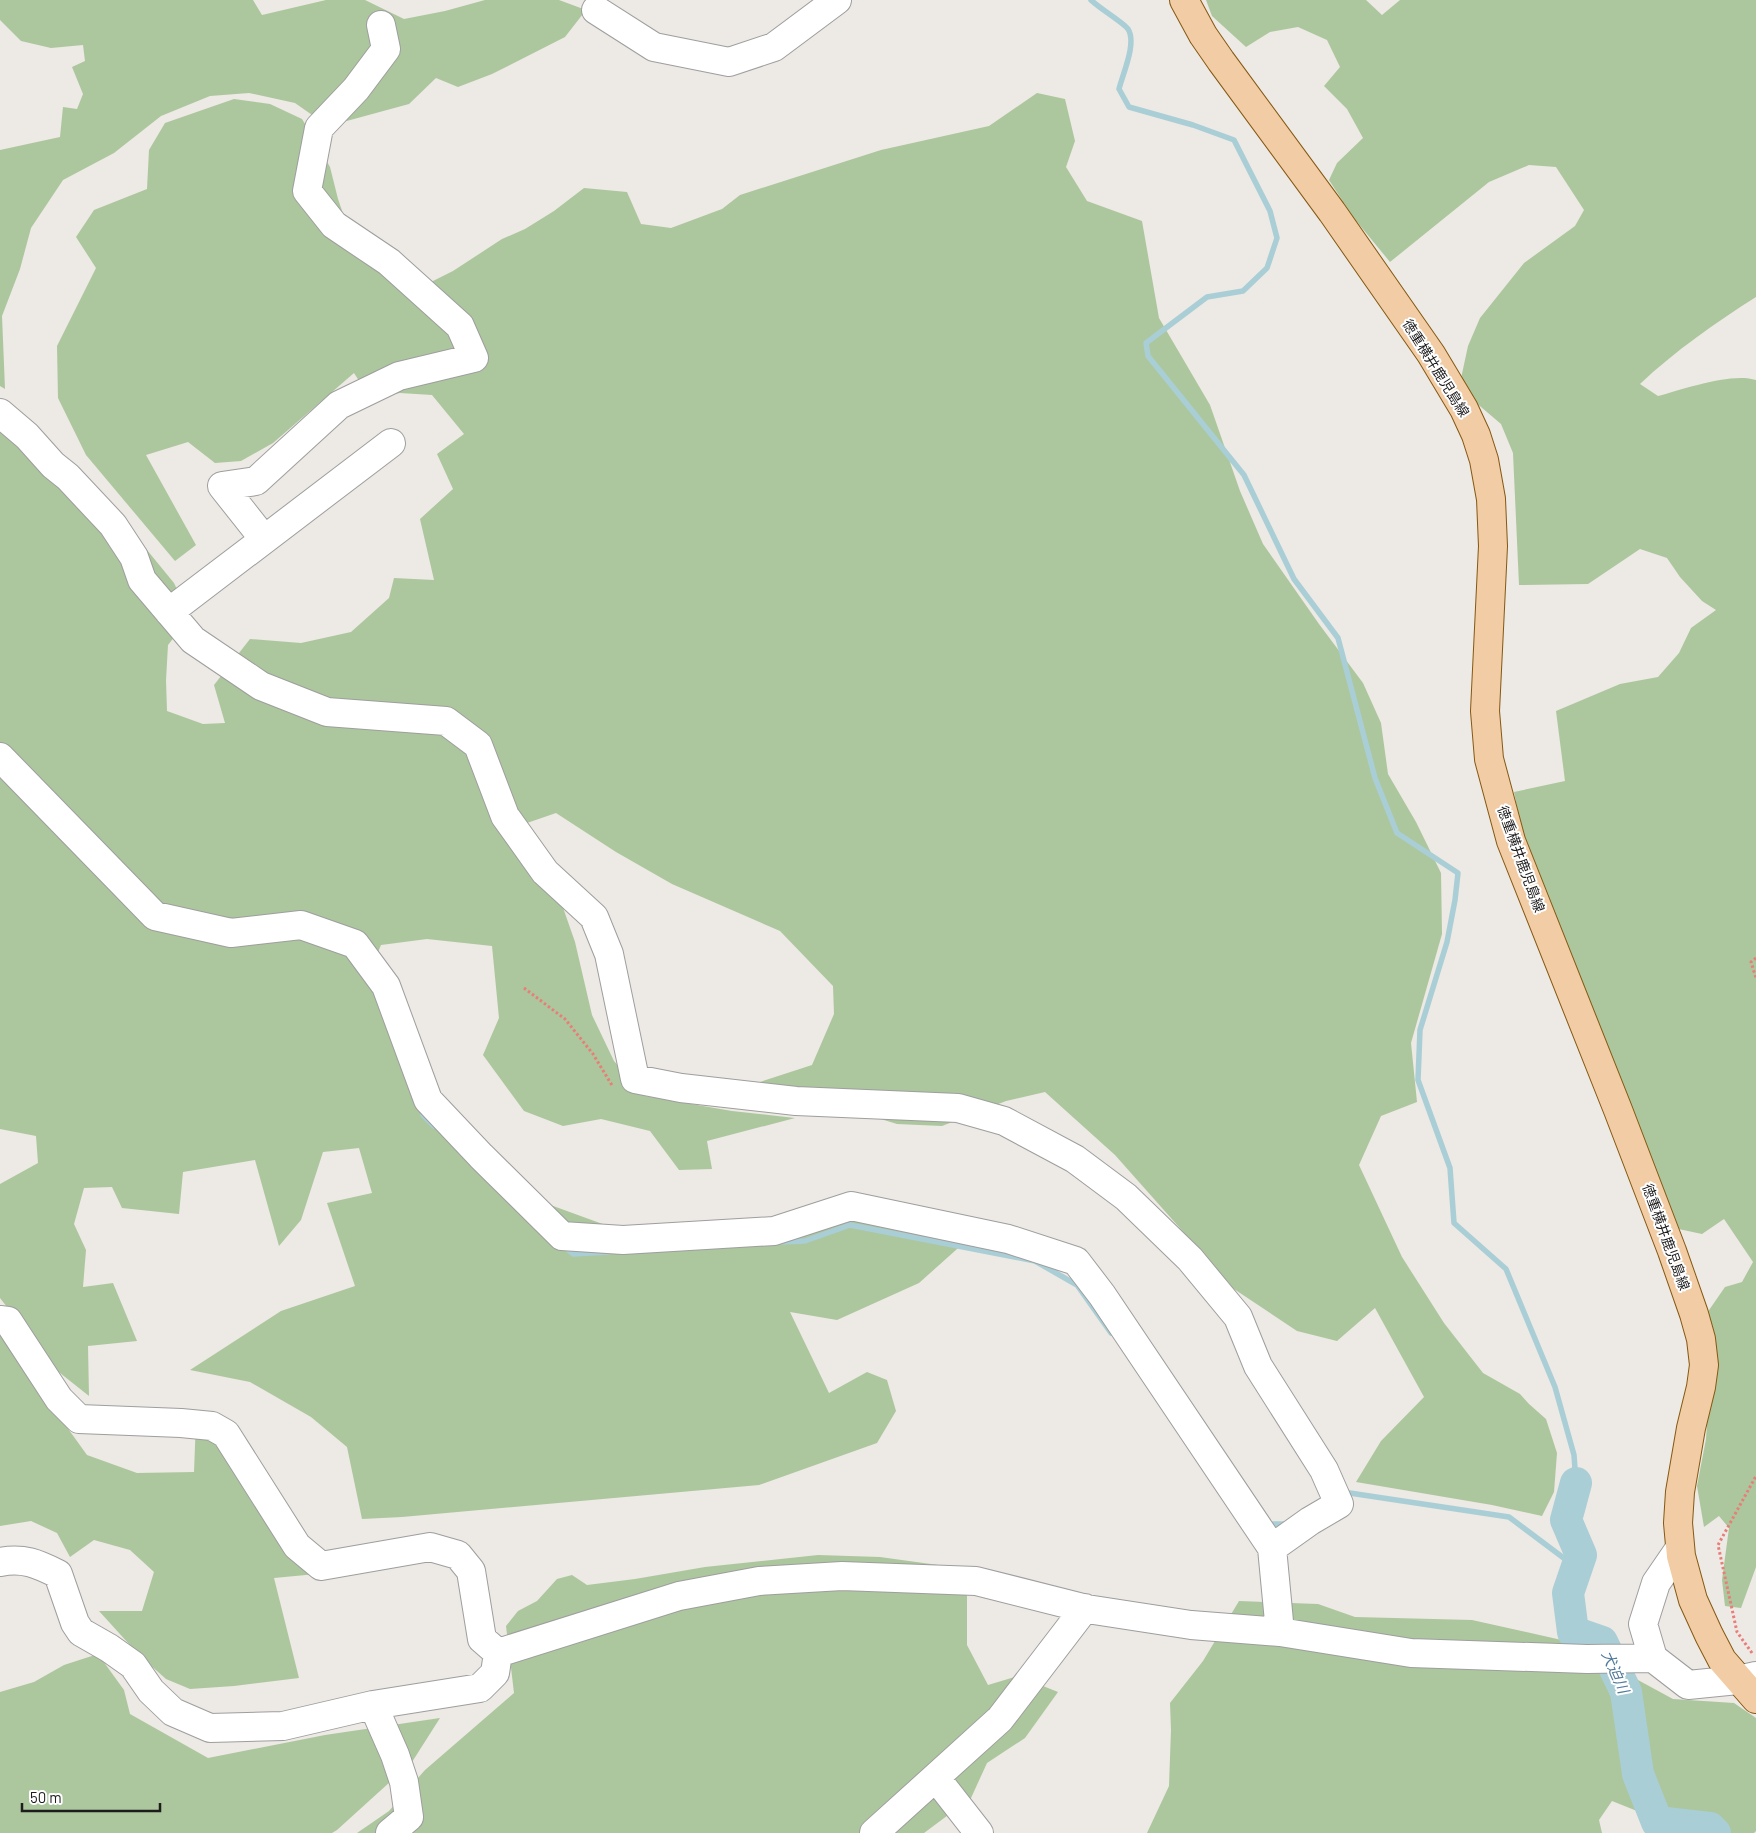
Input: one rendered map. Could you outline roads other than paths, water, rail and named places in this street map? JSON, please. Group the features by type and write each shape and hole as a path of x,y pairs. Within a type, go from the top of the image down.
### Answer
{"main road":[{"name":"徳重横井鹿児島線","path":"1184,0 1216,55 1332,212 1431,354 1464,409 1476,435 1484,460 1491,499 1493,546 1484,711 1488,760 1511,841 1615,1101 1672,1251 1701,1340 1704,1365 1701,1387 1680,1492 1678,1523 1680,1548 1683,1565 1697,1609 1722,1660 1750,1685"}],"street":[{"path":"596,10 654,47 730,62 774,46 837,0"},
{"path":"264,539 222,486 256,481 339,405 399,376 474,358 460,326 389,262 334,225 307,191 319,128 356,89 386,49 381,25"},
{"path":"0,413 27,436 53,465 68,477 114,524 134,557 142,580 193,640 260,686 328,712 446,721 478,745 506,816 545,872 594,917 609,954 635,1079 682,1088 796,1101 958,1108 1004,1121 1068,1155 1126,1197 1190,1259 1238,1317 1258,1366 1324,1470 1339,1504 1310,1521 1272,1548"},
{"path":"169,612 391,443"},
{"path":"0,757 155,916 232,933 301,925 355,944 386,986 428,1100 481,1156 562,1236 623,1240 774,1231 851,1206 1008,1239 1076,1261 1102,1295 1272,1548 1280,1632"},
{"path":"0,1320 8,1320 58,1399 79,1419 212,1426 226,1434 297,1546 321,1566 430,1548 458,1555 471,1571 482,1639 498,1653"},
{"path":"1680,1548 1656,1583 1643,1624 1653,1658 1688,1685 1750,1685"},
{"path":"0,1562 8,1560 36,1562 58,1574 75,1623 81,1632 134,1665 151,1691 173,1712 210,1728 283,1726 373,1705 480,1688 495,1673 498,1653"},
{"path":"498,1653 679,1596 760,1581 842,1576 976,1581 1085,1608 1191,1625 1280,1632 1411,1653 1587,1659 1653,1658"},
{"path":"874,1833 1000,1719 1085,1608"},
{"path":"373,1705 395,1755 404,1782 409,1816 390,1833"},
{"path":"936,1778 979,1833"}],"waterway":[{"path":"1091,0 1128,29 1131,42 1130,50 1119,89 1129,107 1193,125 1234,140 1270,211 1277,238 1267,268 1243,291 1207,297 1146,343 1148,356 1244,475 1294,579 1338,638 1375,778 1397,833 1458,873 1447,942 1420,1030 1418,1080 1450,1168 1454,1223 1506,1269 1555,1387 1574,1455 1576,1483"},
{"path":"423,1115 434,1126"},
{"path":"780,1242 805,1241 850,1225 1035,1261 1077,1285 1111,1333"},
{"path":"564,1246 573,1254 608,1252"},
{"name":"犬迫川","path":"1576,1483 1566,1520 1581,1555 1568,1593 1573,1632 1602,1642 1626,1692 1638,1774 1657,1822 1710,1828 1715,1833"},
{"path":"1343,1492 1509,1517 1577,1568"},
{"path":"1266,1524 1285,1524 1289,1522"}]}
